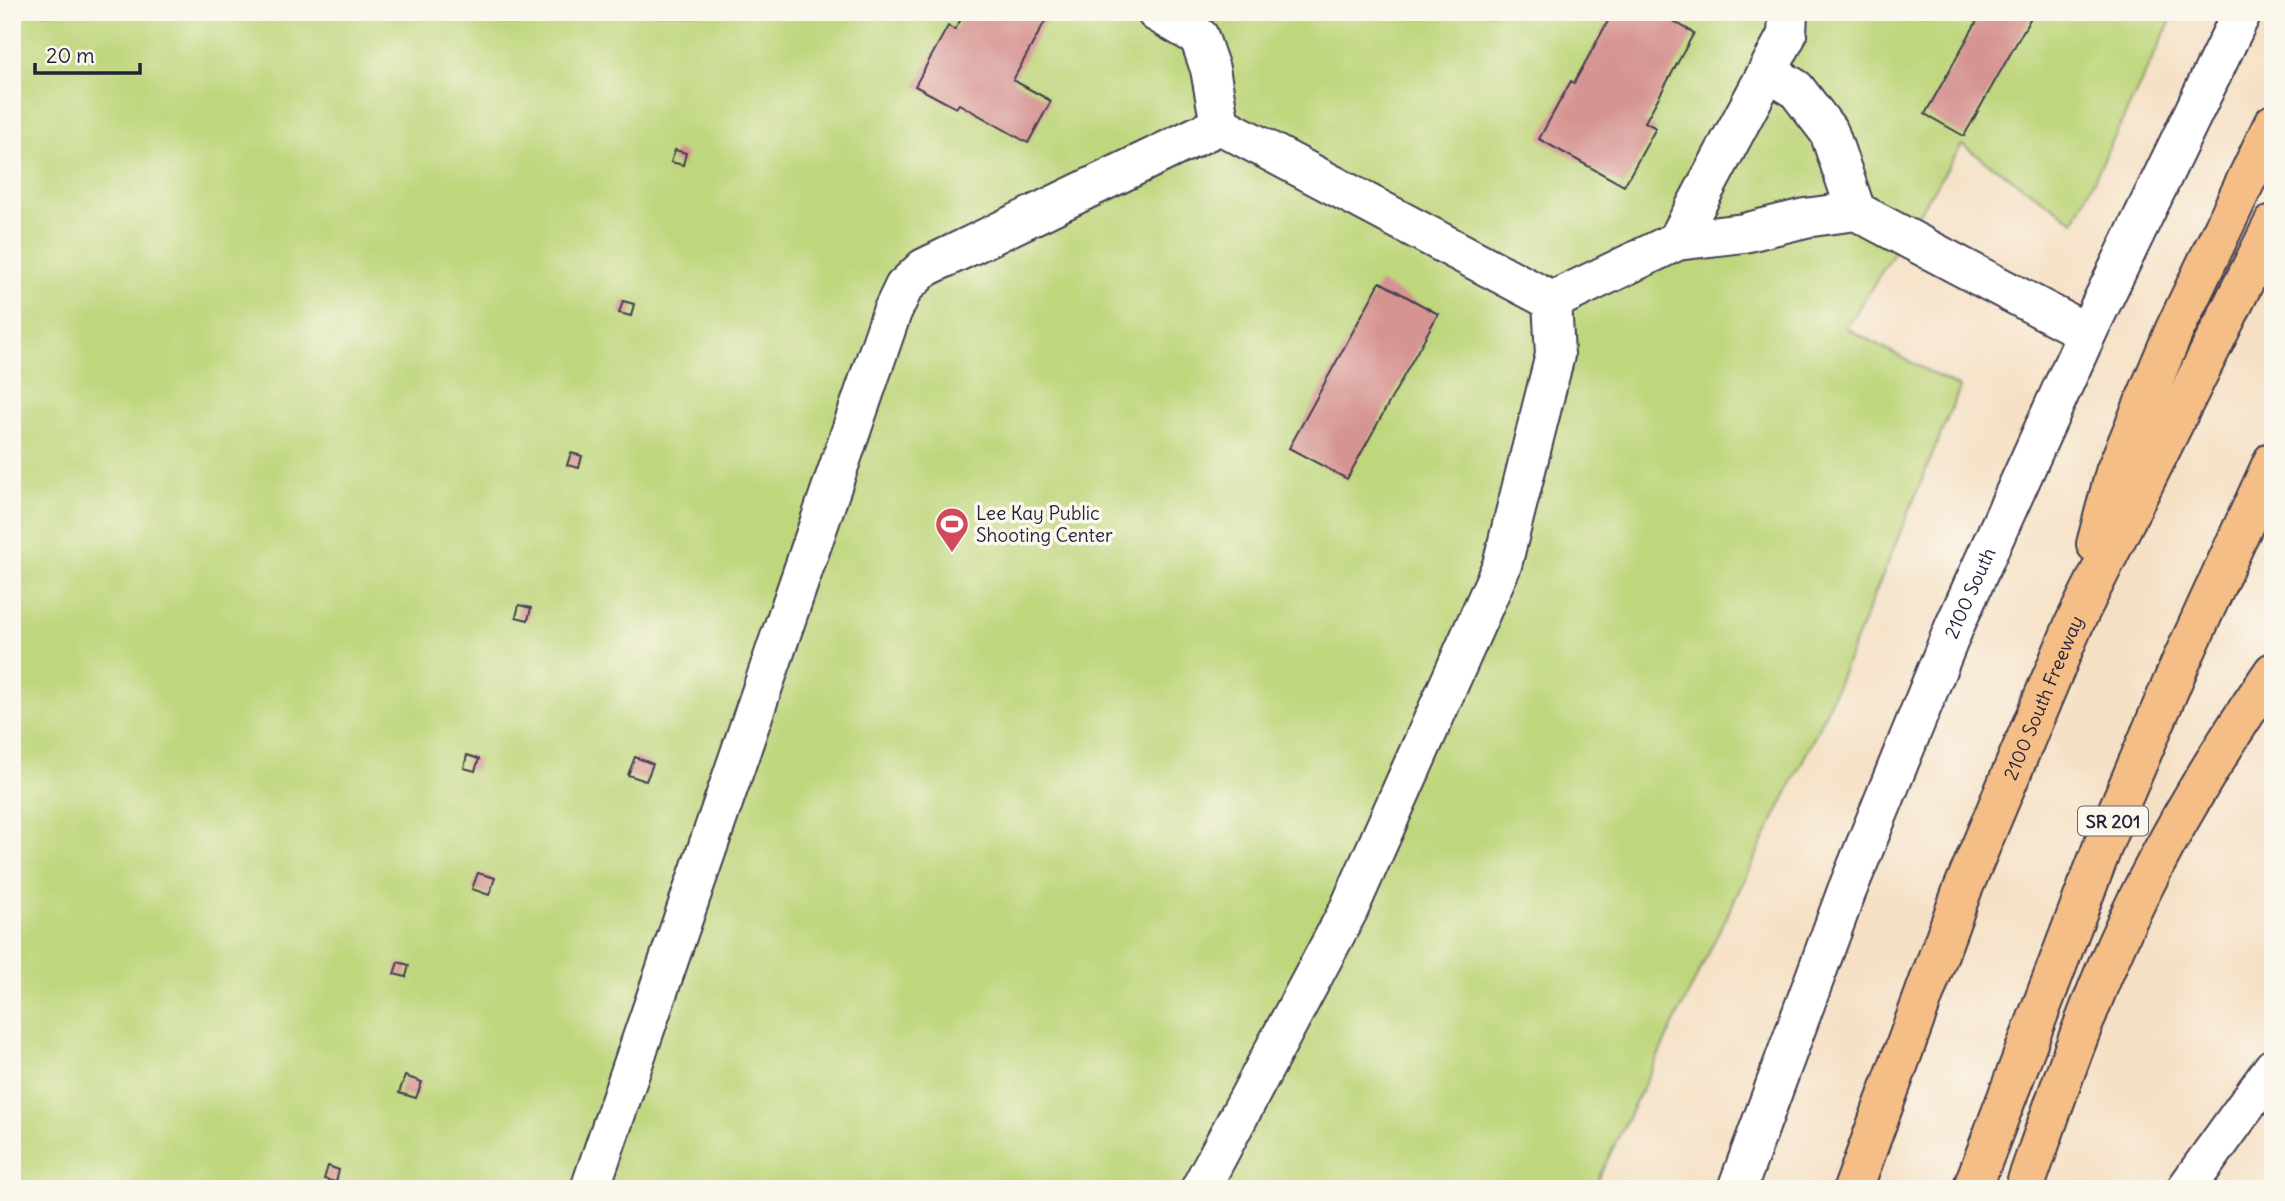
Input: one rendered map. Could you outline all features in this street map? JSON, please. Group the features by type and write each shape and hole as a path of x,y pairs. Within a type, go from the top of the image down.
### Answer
{"highway":[{"path":"2074,624 2115,472 2174,331 2273,124"},
{"name":"2100 South Freeway","path":"1853,1189 1962,891 2074,624 2273,224"},
{"name":"SR 201","path":"1972,1189 2106,835 2273,461"},
{"path":"2024,1189 2088,1011 2148,877 2231,733 2273,673"}],"street":[{"path":"1156,12 1199,37 1210,69 1220,125"},
{"path":"1677,241 1787,34 1788,12"},
{"name":"2100 South","path":"1737,1189 1798,1020 1955,625 2087,333 2242,12"},
{"path":"1768,72 1796,89 1829,132 1856,211"},
{"path":"1220,125 1552,301"},
{"path":"590,1189 897,299 913,276 924,268 1220,125"},
{"path":"1552,301 1677,241 1744,233 1805,218 1856,211 2087,333"},
{"path":"1200,1189 1348,911 1502,565 1556,355 1552,301"},
{"path":"2186,1189 2273,1068"}],"green space":[{"name":"Lee Kay Public Shooting Center","path":"12,12 2175,12 2074,221 1962,145 1846,328 1960,388 1823,719 1593,1189 12,1189"}],"building":[{"path":"965,12 1050,12 1013,80 1051,101 1028,143 959,104 956,108 915,86 948,26 955,30"},
{"path":"1613,12 1657,12 1694,33 1645,122 1656,128 1624,186 1539,139"},
{"path":"1982,12 2034,12 1964,136 1925,114"},
{"path":"675,150 686,153 683,165 671,162"},
{"path":"1380,282 1438,314 1347,479 1289,448"},
{"path":"623,301 634,304 631,316 619,313"},
{"path":"571,453 582,456 579,468 567,465"},
{"path":"519,605 531,608 528,620 516,617"},
{"path":"467,755 479,759 475,771 464,768"},
{"path":"635,757 653,764 646,781 628,775"},
{"path":"478,873 495,878 489,895 472,889"},
{"path":"398,962 409,965 406,977 394,974"},
{"path":"405,1076 422,1082 416,1098 399,1093"},
{"path":"328,1166 339,1170 336,1182 324,1179"}],"place":[{"name":"Lee Kay Public Shooting Center","path":"952,554"}]}
